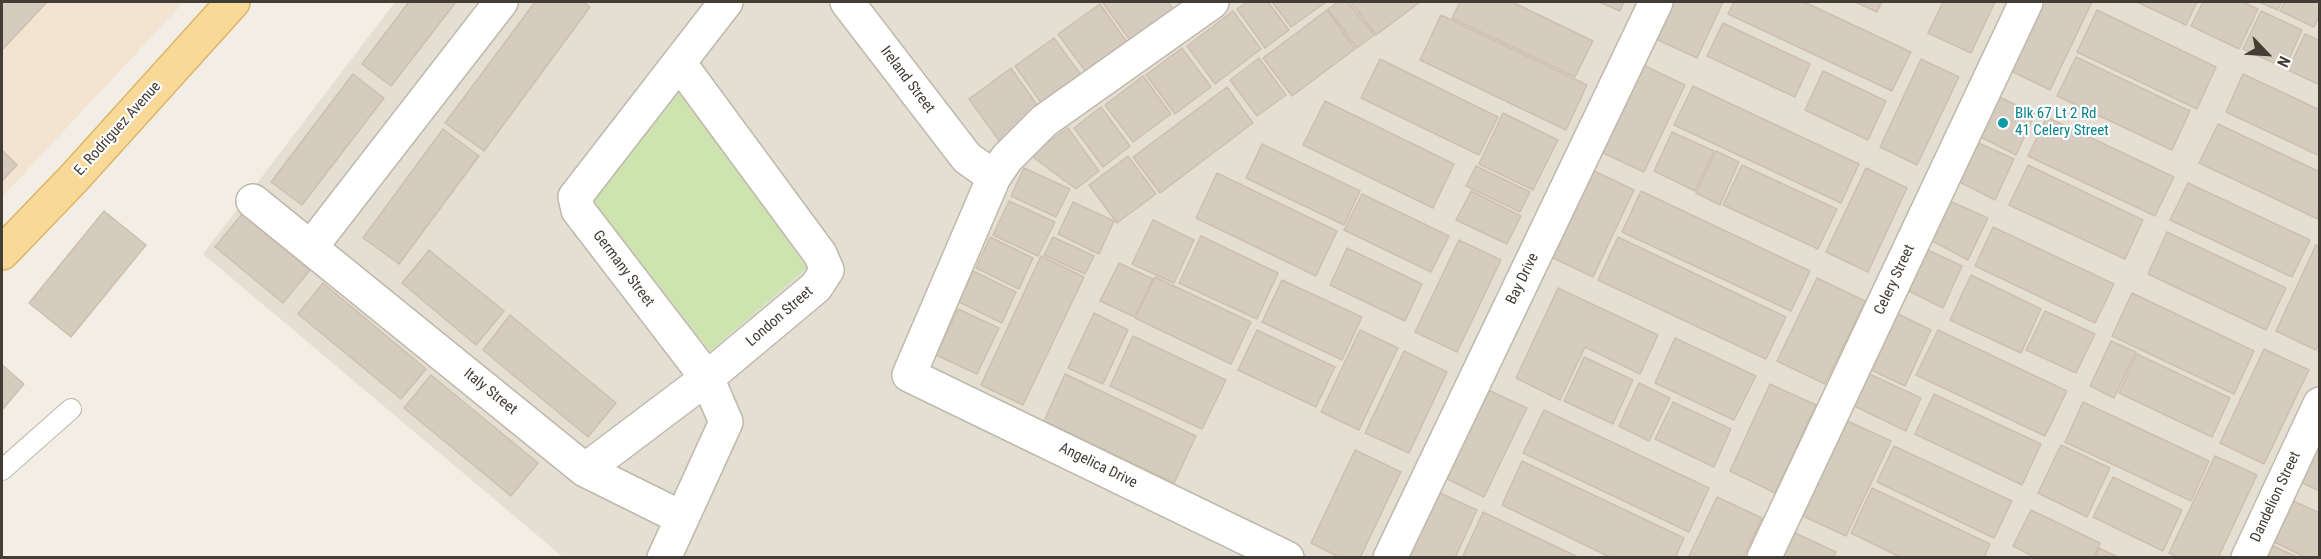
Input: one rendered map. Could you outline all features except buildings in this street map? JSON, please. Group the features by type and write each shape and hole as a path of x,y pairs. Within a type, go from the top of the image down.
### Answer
{"main road":[{"name":"E. Rodriguez Avenue","path":"2,253 75,177 233,2"}],"street":[{"path":"310,247 501,2"},
{"name":"Germany Street","path":"664,558 726,422 707,378 578,210 575,196 726,2"},
{"name":"Ireland Street","path":"847,2 967,158 994,177"},
{"path":"994,177 1007,158 1044,121 1212,2"},
{"name":"Bay Drive","path":"1390,558 1656,2"},
{"name":"Celery Street","path":"1764,558 2026,2"},
{"name":"London Street","path":"585,470 707,378 816,287 827,270 820,254 680,64"},
{"name":"Angelica Drive","path":"994,177 909,375 1287,558"},
{"name":"Italy Street","path":"253,201 585,470 682,518"},
{"name":"Dandelion Street","path":"2248,558 2319,404"}],"lane":[{"path":"2,470 71,409"}],"shaded area":[{"path":"2,2 184,2 2,197"},
{"path":"395,2 2319,2 2319,557 563,557 203,254"}],"green space":[{"path":"680,91 807,268 710,351 592,200"}],"place":[{"name":"Blk 67 Lt 2 Rd 41 Celery Street","path":"2003,123"}]}
